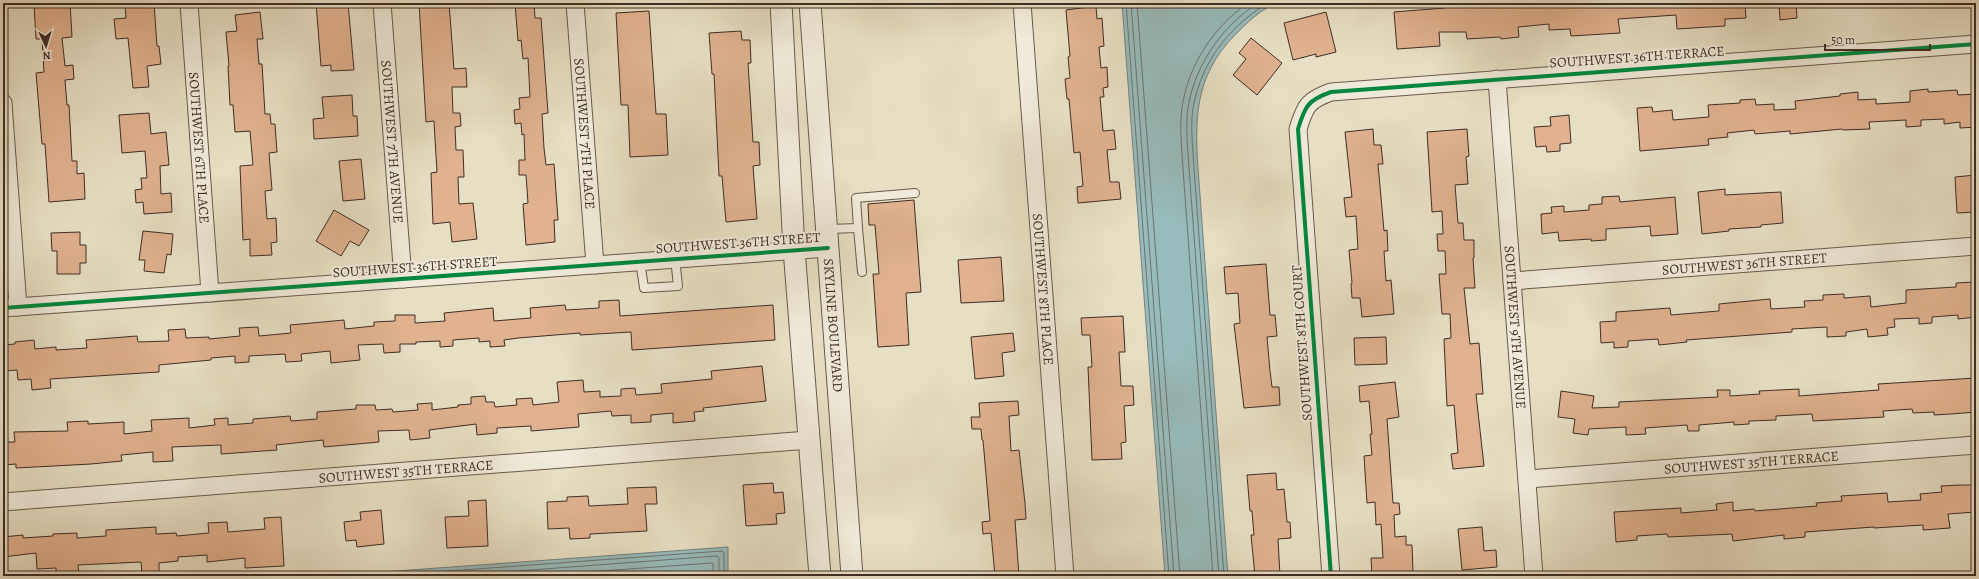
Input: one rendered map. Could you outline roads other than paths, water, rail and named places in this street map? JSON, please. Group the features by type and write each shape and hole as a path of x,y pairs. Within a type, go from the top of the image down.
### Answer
{"street":[{"name":"SOUTHWEST 6TH PLACE","path":"189,3 210,293"},
{"name":"SOUTHWEST 7TH AVENUE","path":"382,3 403,279"},
{"name":"SOUTHWEST 7TH PLACE","path":"575,3 595,265"},
{"path":"780,3 794,249 820,576"},
{"name":"SKYLINE BOULEVARD","path":"810,3 852,576"},
{"name":"SOUTHWEST 8TH PLACE","path":"1022,3 1065,576"},
{"name":"SOUTHWEST 36TH TERRACE","path":"1304,108 1316,97 1331,92 1976,44"},
{"name":"SOUTHWEST 9TH AVENUE","path":"1496,79 1520,401 1528,479 1534,576"},
{"path":"3,103 10,307"},
{"name":"SOUTHWEST 8TH COURT","path":"1304,108 1298,129 1299,151 1331,576"},
{"name":"SOUTHWEST 36TH STREET","path":"10,307 595,265 794,249 827,239"},
{"name":"SOUTHWEST 36TH STREET","path":"1512,281 1976,246"},
{"name":"SOUTHWEST 35TH TERRACE","path":"3,502 809,440"},
{"name":"SOUTHWEST 35TH TERRACE","path":"1528,479 1976,445"}],"lane":[{"path":"862,272 856,198 915,193"},
{"path":"827,239 858,228"},
{"path":"640,261 644,288 678,286 675,258"}],"water":[{"path":"1122,3 1277,3 1263,10 1254,17 1227,44 1207,75 1198,109 1198,168 1228,576 1165,576"},
{"path":"728,547 728,576 327,576"}]}
